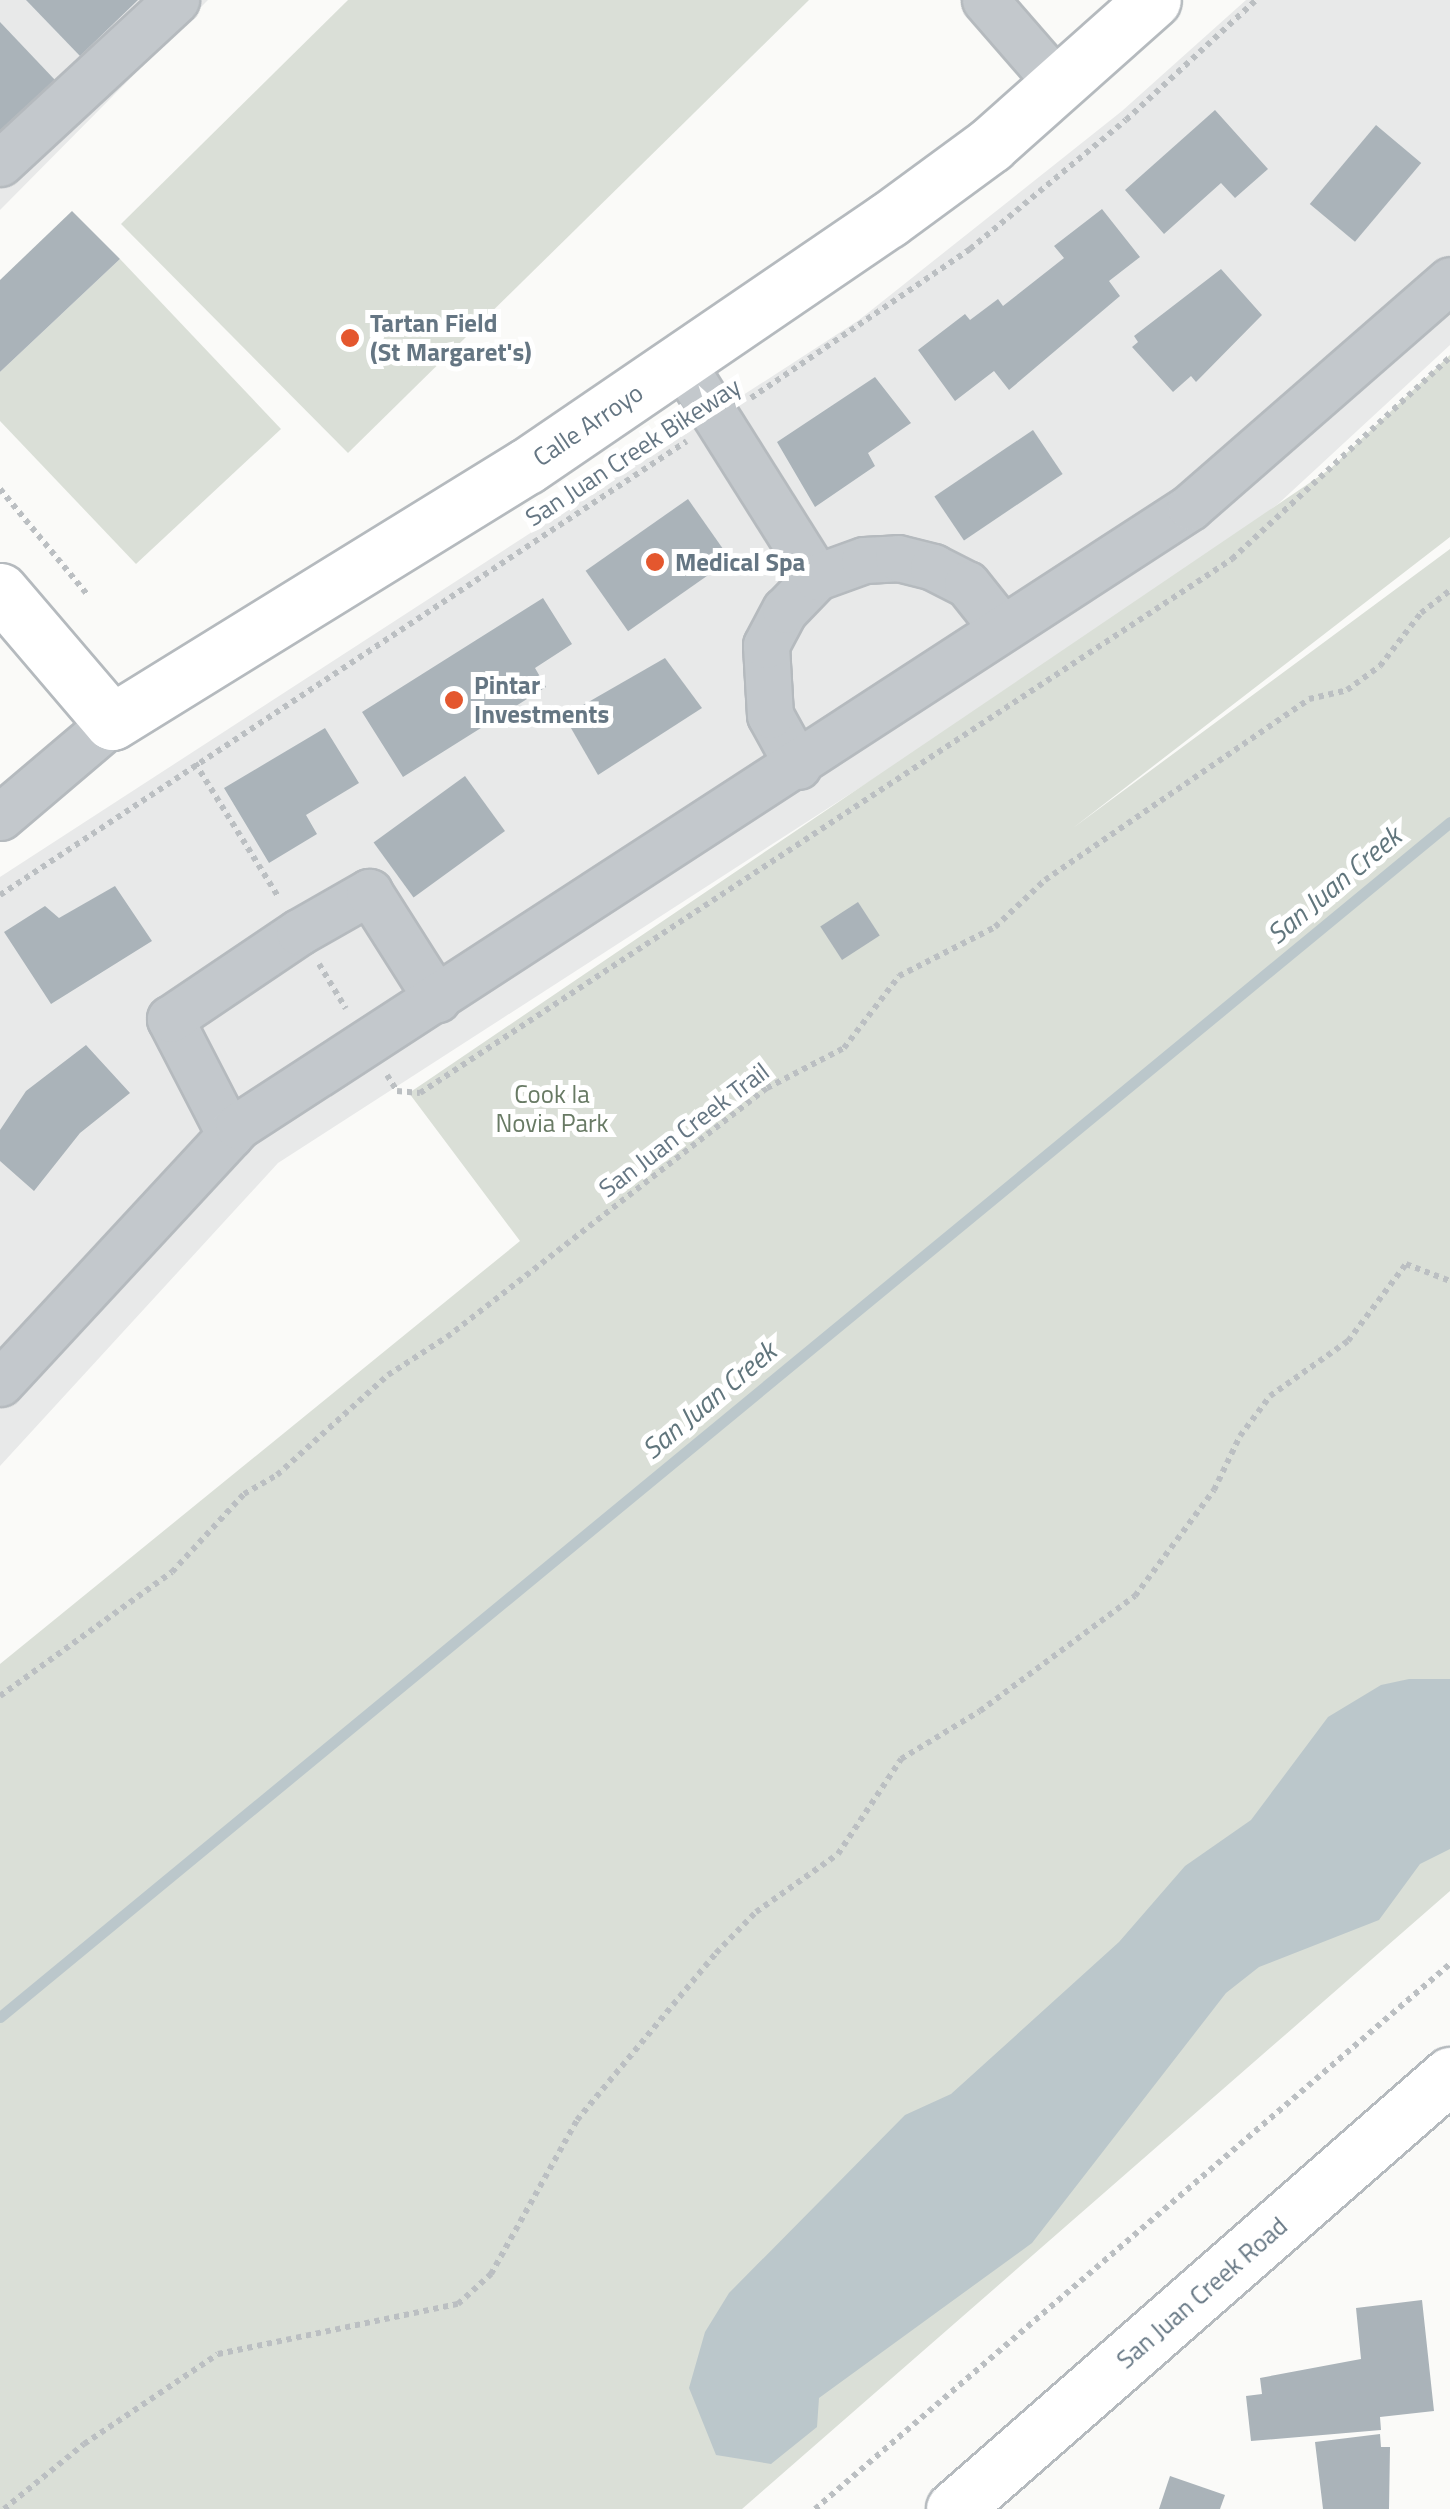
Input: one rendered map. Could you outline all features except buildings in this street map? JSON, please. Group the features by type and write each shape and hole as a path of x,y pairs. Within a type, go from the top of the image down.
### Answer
{"main road":[{"name":"Calle Arroyo","path":"112,722 682,363 888,220 1059,85 1153,0"},
{"path":"0,591 112,722"},
{"name":"San Juan Creek Road","path":"954,2509 1450,2076"}],"street":[{"path":"0,163 176,0"},
{"path":"985,0 1059,85"},
{"path":"0,1383 230,1135 1190,507 1450,280"},
{"path":"682,363 817,576"},
{"path":"798,766 770,715 766,645 784,610 817,576 864,560 898,558 933,567 967,584 1002,628"},
{"name":"Calle Arroyo","path":"0,817 112,722"},
{"path":"230,1135 170,1019 299,932 368,892 437,999"}],"path":[{"name":"San Juan Creek Bikeway","path":"0,895 719,420 970,248 1126,120 1256,0"},
{"path":"0,489 87,594"},
{"name":"San Juan Creek Trail","path":"0,1696 172,1572 244,1494 277,1474 388,1375 446,1338 767,1088 844,1048 899,976 995,927 1044,880 1310,699 1347,690 1380,666 1421,613 1450,590"},
{"path":"4,2509 84,2444 218,2354 458,2304 491,2274 578,2120 716,1953 756,1912 838,1854 901,1758 980,1711 1135,1596 1214,1490 1270,1396 1348,1341 1406,1264 1450,1281"},
{"path":"815,2509 1450,1964"}],"shaded area":[{"path":"0,0 208,0 0,210"},
{"path":"1246,0 1450,0 1450,345 1278,504 1168,589 278,1163 0,1466 0,877 859,320 1122,111"},
{"path":"1409,1679 1450,1679 1450,1849 1420,1864 1379,1920 1259,1967 1226,1993 1032,2243 819,2398 817,2427 771,2464 716,2455 689,2388 705,2332 729,2293 905,2115 951,2094 1119,1942 1185,1866 1251,1820 1328,1717 1381,1685"}],"green space":[{"name":"Tartan Field (St Margaret's)","path":"348,0 809,0 348,453 121,224"},
{"path":"120,259 281,429 136,564 0,421 0,372"},
{"name":"Cook la Novia Park","path":"1450,355 1450,537 1073,828 1450,549 1450,1891 742,2509 0,2509 0,1664 520,1241 409,1093 1330,469"}],"waterway":[{"name":"San Juan Creek","path":"0,2017 1450,822"}],"place":[{"name":"Tartan Field (St Margaret's)","path":"350,338"},
{"name":"Medical Spa","path":"655,562"},
{"name":"Pintar Investments","path":"454,700"}]}
